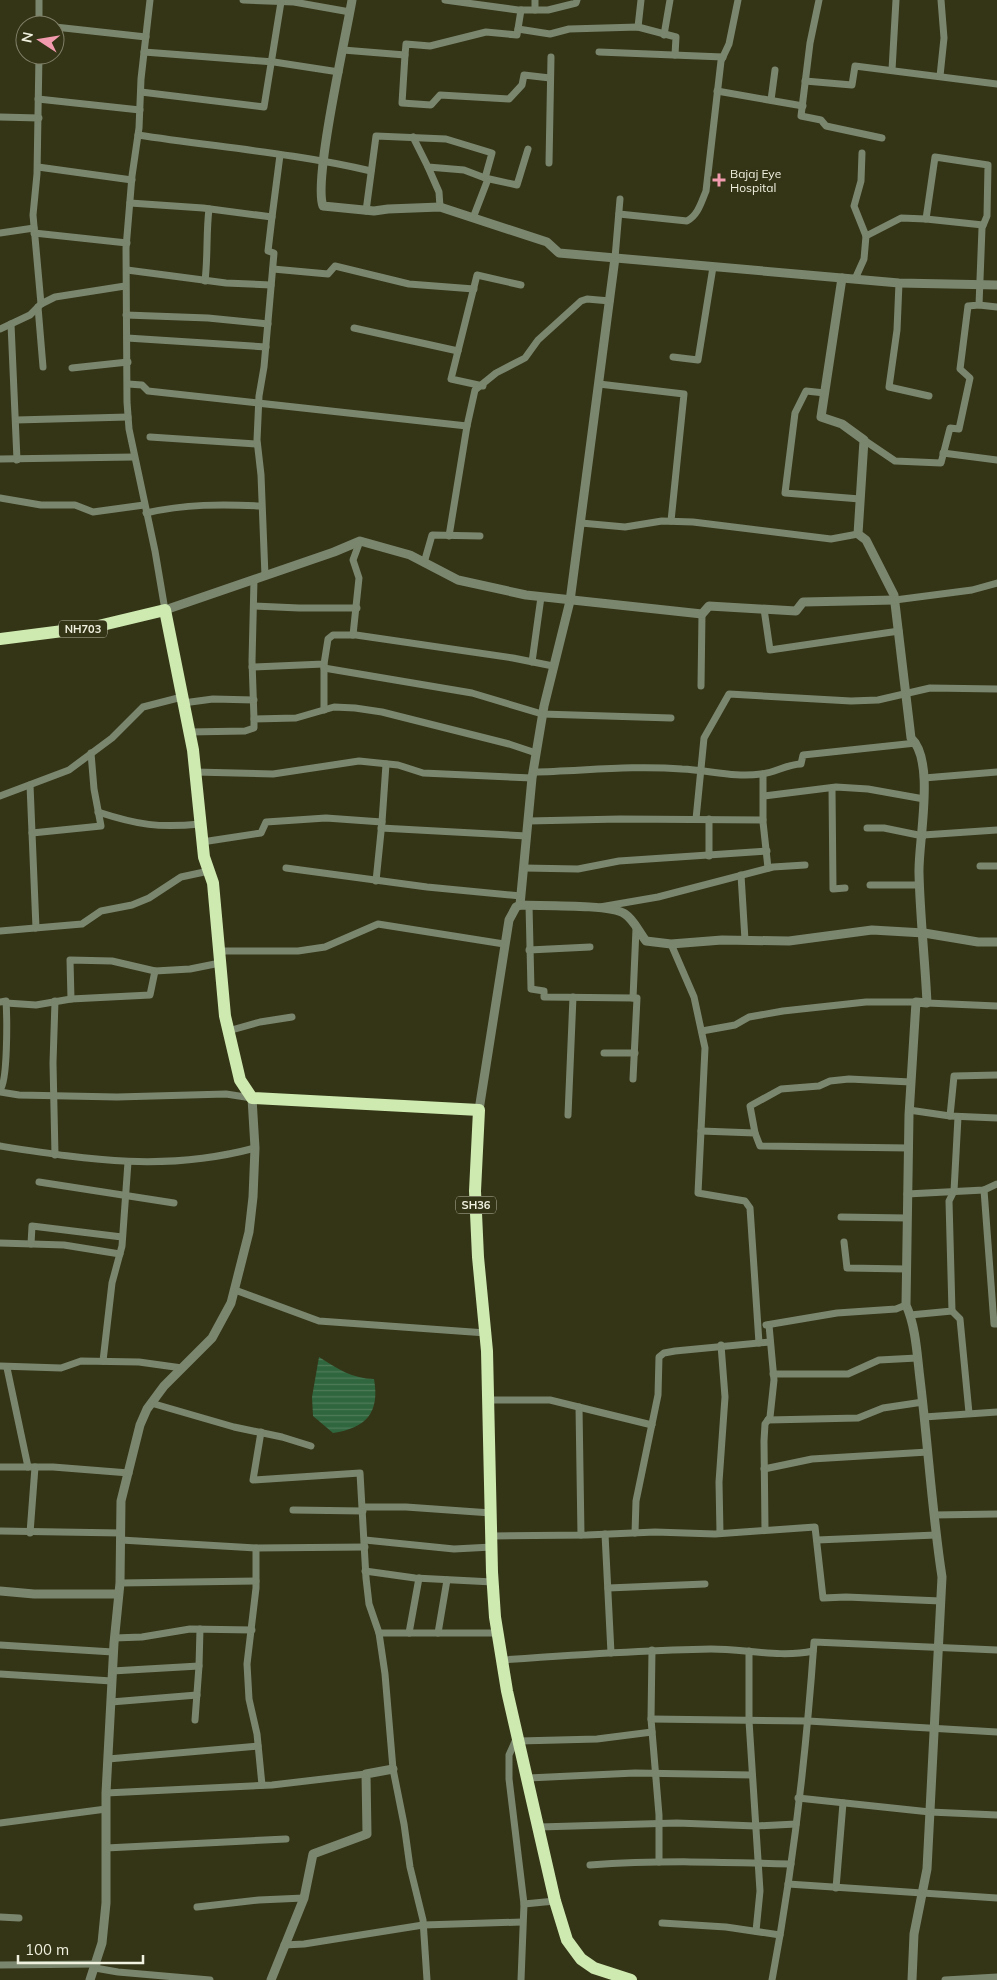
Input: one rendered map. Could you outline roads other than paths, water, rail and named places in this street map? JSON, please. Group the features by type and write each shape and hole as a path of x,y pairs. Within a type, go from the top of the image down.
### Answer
{"highway":[{"name":"NH703","path":"0,639 94,628 165,610"},
{"path":"165,610 189,732 204,858 213,883 228,1031 240,1080 252,1098 479,1110"},
{"name":"SH36","path":"479,1110 475,1191 478,1257 486,1333 493,1582 502,1660 555,1901 567,1940 581,1959 594,1968 631,1980"}],"street":[{"path":"39,0 39,15"},
{"path":"150,0 127,243 125,286 128,417 134,457 165,610 360,541 410,555 458,580 541,598 702,614"},
{"path":"243,0 281,2 350,12"},
{"path":"352,0 324,160 320,199 323,206 366,211 440,207 547,242 559,253 899,283 997,285"},
{"path":"445,0 521,10 548,10 576,3 577,0"},
{"path":"535,0 535,10"},
{"path":"638,27 641,0"},
{"path":"664,35 670,0"},
{"path":"619,214 687,221 693,217 706,191 715,128 717,91 723,57 729,44 738,0"},
{"path":"819,0 810,43 801,116 821,120 826,126 882,138"},
{"path":"892,70 896,0"},
{"path":"940,76 944,38 941,0"},
{"path":"141,92 264,107 281,2"},
{"path":"521,10 517,35 486,32 430,46 406,44 402,103 431,105 440,95 509,99 522,85 524,75 550,78"},
{"path":"518,30 550,34 569,29 638,27 676,37 675,55"},
{"path":"65,28 146,38"},
{"path":"343,50 405,55"},
{"path":"144,52 271,62 339,72"},
{"path":"599,52 723,57"},
{"path":"549,163 552,57"},
{"path":"39,65 38,167 33,215 43,367"},
{"path":"805,81 852,85 855,66 997,84"},
{"path":"771,100 775,70"},
{"path":"717,91 802,106"},
{"path":"38,99 140,110"},
{"path":"0,117 39,118"},
{"path":"138,135 214,147 324,160 371,171"},
{"path":"366,211 376,136 446,139 492,153 487,178 474,218"},
{"path":"413,137 439,192 440,207"},
{"path":"428,168 464,170 517,185 528,149"},
{"path":"855,279 864,260 866,236 854,206 861,181 862,153"},
{"path":"265,576 257,444 258,403 266,347 273,269 274,253 268,251 280,155"},
{"path":"926,219 934,157 988,165 987,216 983,225 979,305"},
{"path":"38,167 132,180"},
{"path":"620,199 610,301 570,601 542,714 536,753 524,868 524,902 531,989 544,992 544,997 637,998 633,1079"},
{"path":"130,203 209,208 272,217"},
{"path":"205,281 209,249 206,239 209,208"},
{"path":"866,236 902,218 983,225"},
{"path":"0,233 34,231 127,243"},
{"path":"273,269 328,274 335,266 409,284 474,289"},
{"path":"673,357 698,360 713,267"},
{"path":"127,270 205,281 271,285"},
{"path":"483,386 451,380 477,274 521,285"},
{"path":"842,278 821,417 842,424 895,461 941,463 950,428 958,429 970,378 960,369 968,306 997,307"},
{"path":"899,283 897,330 889,386 930,396"},
{"path":"0,329 30,315 39,306 55,297 125,286"},
{"path":"449,536 473,394 496,372 525,358 538,340 581,301 587,299 610,301"},
{"path":"126,315 208,318 268,324"},
{"path":"11,324 17,460"},
{"path":"354,328 458,351"},
{"path":"127,338 266,347"},
{"path":"72,368 128,362"},
{"path":"128,384 142,385 148,390 467,426"},
{"path":"599,384 684,394 671,521"},
{"path":"825,393 806,391 795,413 785,493 860,499"},
{"path":"16,420 128,417"},
{"path":"150,437 257,444"},
{"path":"858,534 864,440"},
{"path":"943,453 997,460"},
{"path":"0,460 134,457"},
{"path":"0,498 41,505 75,504 93,512 204,504 262,506"},
{"path":"581,522 625,527 671,521 831,539 858,534 866,540 895,600 911,738 916,743 924,778 923,836 919,864 919,886 924,933 927,1003"},
{"path":"424,563 432,535 480,536"},
{"path":"353,635 359,578 353,560 360,541"},
{"path":"189,732 245,731 254,728 252,667 254,580"},
{"path":"700,686 702,614 709,606 796,611 803,602 895,600 972,590 997,583"},
{"path":"532,662 541,598"},
{"path":"254,606 357,608"},
{"path":"764,610 770,650 899,631"},
{"path":"324,710 324,666 328,639 333,635 353,635 553,666"},
{"path":"252,667 324,666 472,693 542,714 671,718"},
{"path":"696,819 704,738 729,694 851,701 907,695 930,688 997,689"},
{"path":"0,796 69,770 112,738 143,706 183,700 254,700"},
{"path":"254,719 296,718 334,707 382,712 510,744 536,753"},
{"path":"195,772 273,774 359,760 423,773 533,775 646,768 735,775 763,774 790,764 801,764 803,755 916,743"},
{"path":"32,833 101,826 94,789 92,753"},
{"path":"376,881 386,764"},
{"path":"924,778 997,772"},
{"path":"763,774 763,820 768,868"},
{"path":"30,785 36,928"},
{"path":"764,796 832,788 868,789 924,799"},
{"path":"832,788 833,889 845,888"},
{"path":"98,812 132,823 155,826 200,824"},
{"path":"202,842 261,834 266,822 326,818 381,825 527,836"},
{"path":"709,819 709,856"},
{"path":"528,821 763,820"},
{"path":"867,828 884,828 923,836 997,830"},
{"path":"524,868 578,869 619,861 767,851"},
{"path":"595,908 658,897 768,868 805,865"},
{"path":"980,866 997,866"},
{"path":"286,868 524,902 623,912 631,918 646,941 671,944 722,940 789,941 872,930 924,933 978,942 997,942"},
{"path":"0,931 82,924 101,911 149,898 181,877 209,871"},
{"path":"741,875 744,895 745,940"},
{"path":"870,885 919,886"},
{"path":"479,1110 509,920 516,907 524,902"},
{"path":"71,999 70,960 112,961 155,971 190,969 220,957 325,947 378,924 504,944"},
{"path":"634,998 636,928"},
{"path":"671,944 694,997 705,1048 698,1193 745,1201 750,1208 759,1343"},
{"path":"529,950 590,947"},
{"path":"90,1980 102,1943 106,1903 106,1793 113,1652 120,1583 121,1501 140,1425 151,1403 212,1338 231,1303 249,1232 255,1148 252,1098 226,1094 117,1097 19,1095 0,1091 3,1088 3,1002 36,1005 71,999 150,995 155,971"},
{"path":"568,1115 574,997"},
{"path":"55,1001 55,1155"},
{"path":"702,1031 735,1025 749,1017 783,1011 866,1002 916,1002 997,1006"},
{"path":"912,1980 914,1934 927,1869 942,1577 923,1402 910,1315 906,1305 909,1110 916,1002"},
{"path":"228,1031 260,1022 292,1017"},
{"path":"604,1053 635,1052"},
{"path":"969,1413 960,1319 952,1311 950,1201 954,1193 954,1076 997,1075"},
{"path":"908,1148 760,1146 755,1133 750,1106 782,1089 819,1086 830,1081 849,1079 911,1082"},
{"path":"909,1110 954,1116 997,1118"},
{"path":"701,1131 755,1133"},
{"path":"0,1146 55,1155 128,1162 178,1162 232,1154 255,1148"},
{"path":"103,1361 112,1283 120,1254 128,1162"},
{"path":"39,1182 174,1203"},
{"path":"908,1194 984,1190 997,1184"},
{"path":"984,1190 994,1265 994,1324 997,1324"},
{"path":"841,1217 907,1218"},
{"path":"31,1244 32,1226 122,1237"},
{"path":"844,1242 847,1268 906,1269"},
{"path":"0,1243 64,1246 120,1254"},
{"path":"235,1290 319,1321 486,1333"},
{"path":"759,1326 837,1313 896,1309 906,1305"},
{"path":"910,1315 952,1311"},
{"path":"764,1529 765,1424 770,1417 773,1374 769,1325"},
{"path":"635,1533 636,1501 658,1395 659,1357 664,1353 675,1351 721,1345 770,1342"},
{"path":"720,1533 719,1482 725,1396 721,1345"},
{"path":"773,1374 848,1374 879,1360 917,1358"},
{"path":"30,1532 32,1467 3,1367 61,1368 81,1361 103,1361 139,1362 182,1368"},
{"path":"488,1400 550,1400 652,1425"},
{"path":"768,1420 858,1418 883,1408 923,1402"},
{"path":"151,1403 311,1446"},
{"path":"579,1407 581,1535"},
{"path":"924,1417 997,1412"},
{"path":"261,1432 253,1480 360,1474 365,1571 369,1604 379,1633 385,1674 393,1769 423,1925 427,1980"},
{"path":"764,1469 812,1459 928,1452"},
{"path":"0,1467 128,1473"},
{"path":"293,1510 406,1507 491,1513"},
{"path":"934,1515 997,1514"},
{"path":"0,1531 121,1537 256,1548 365,1544 454,1548 492,1542 581,1535 720,1533 815,1527 823,1598 846,1597 941,1601"},
{"path":"605,1534 611,1653"},
{"path":"817,1540 936,1535"},
{"path":"256,1548 256,1581 247,1664 249,1699 258,1746 262,1784"},
{"path":"365,1571 418,1578 493,1582"},
{"path":"409,1633 418,1578"},
{"path":"438,1633 447,1580"},
{"path":"120,1583 256,1581"},
{"path":"608,1588 705,1584"},
{"path":"0,1591 34,1594 118,1594"},
{"path":"114,1638 142,1637 200,1629 252,1630"},
{"path":"195,1720 200,1629"},
{"path":"379,1633 498,1633"},
{"path":"772,1980 796,1824 808,1721 814,1642 997,1650"},
{"path":"0,1645 113,1652"},
{"path":"502,1660 652,1650 725,1649 801,1653 813,1650"},
{"path":"652,1650 651,1719 659,1824 659,1862"},
{"path":"749,1651 749,1721 760,1891 756,1931"},
{"path":"112,1671 199,1666"},
{"path":"0,1674 112,1681"},
{"path":"111,1702 197,1695"},
{"path":"651,1719 808,1721 997,1732"},
{"path":"521,1980 524,1904 509,1779 509,1755 518,1738 598,1739 652,1732"},
{"path":"108,1759 258,1746"},
{"path":"106,1793 262,1784 366,1774 393,1769"},
{"path":"528,1778 655,1772 752,1774"},
{"path":"271,1980 304,1898 313,1854 367,1834 366,1774"},
{"path":"798,1798 930,1812 997,1815"},
{"path":"836,1888 842,1803"},
{"path":"0,1824 106,1809"},
{"path":"538,1827 659,1824 756,1826 796,1824"},
{"path":"106,1848 286,1839"},
{"path":"590,1865 659,1862 791,1864"},
{"path":"788,1884 997,1898"},
{"path":"197,1907 260,1900 304,1898"},
{"path":"524,1904 555,1901"},
{"path":"0,1917 18,1918"},
{"path":"284,1945 304,1944 423,1925 522,1922"},
{"path":"662,1923 780,1934"},
{"path":"0,1965 96,1966 118,1972 210,1980"},
{"path":"945,1980 997,1977"}],"place":[{"name":"Bajaj Eye Hospital","path":"719,180"}]}
